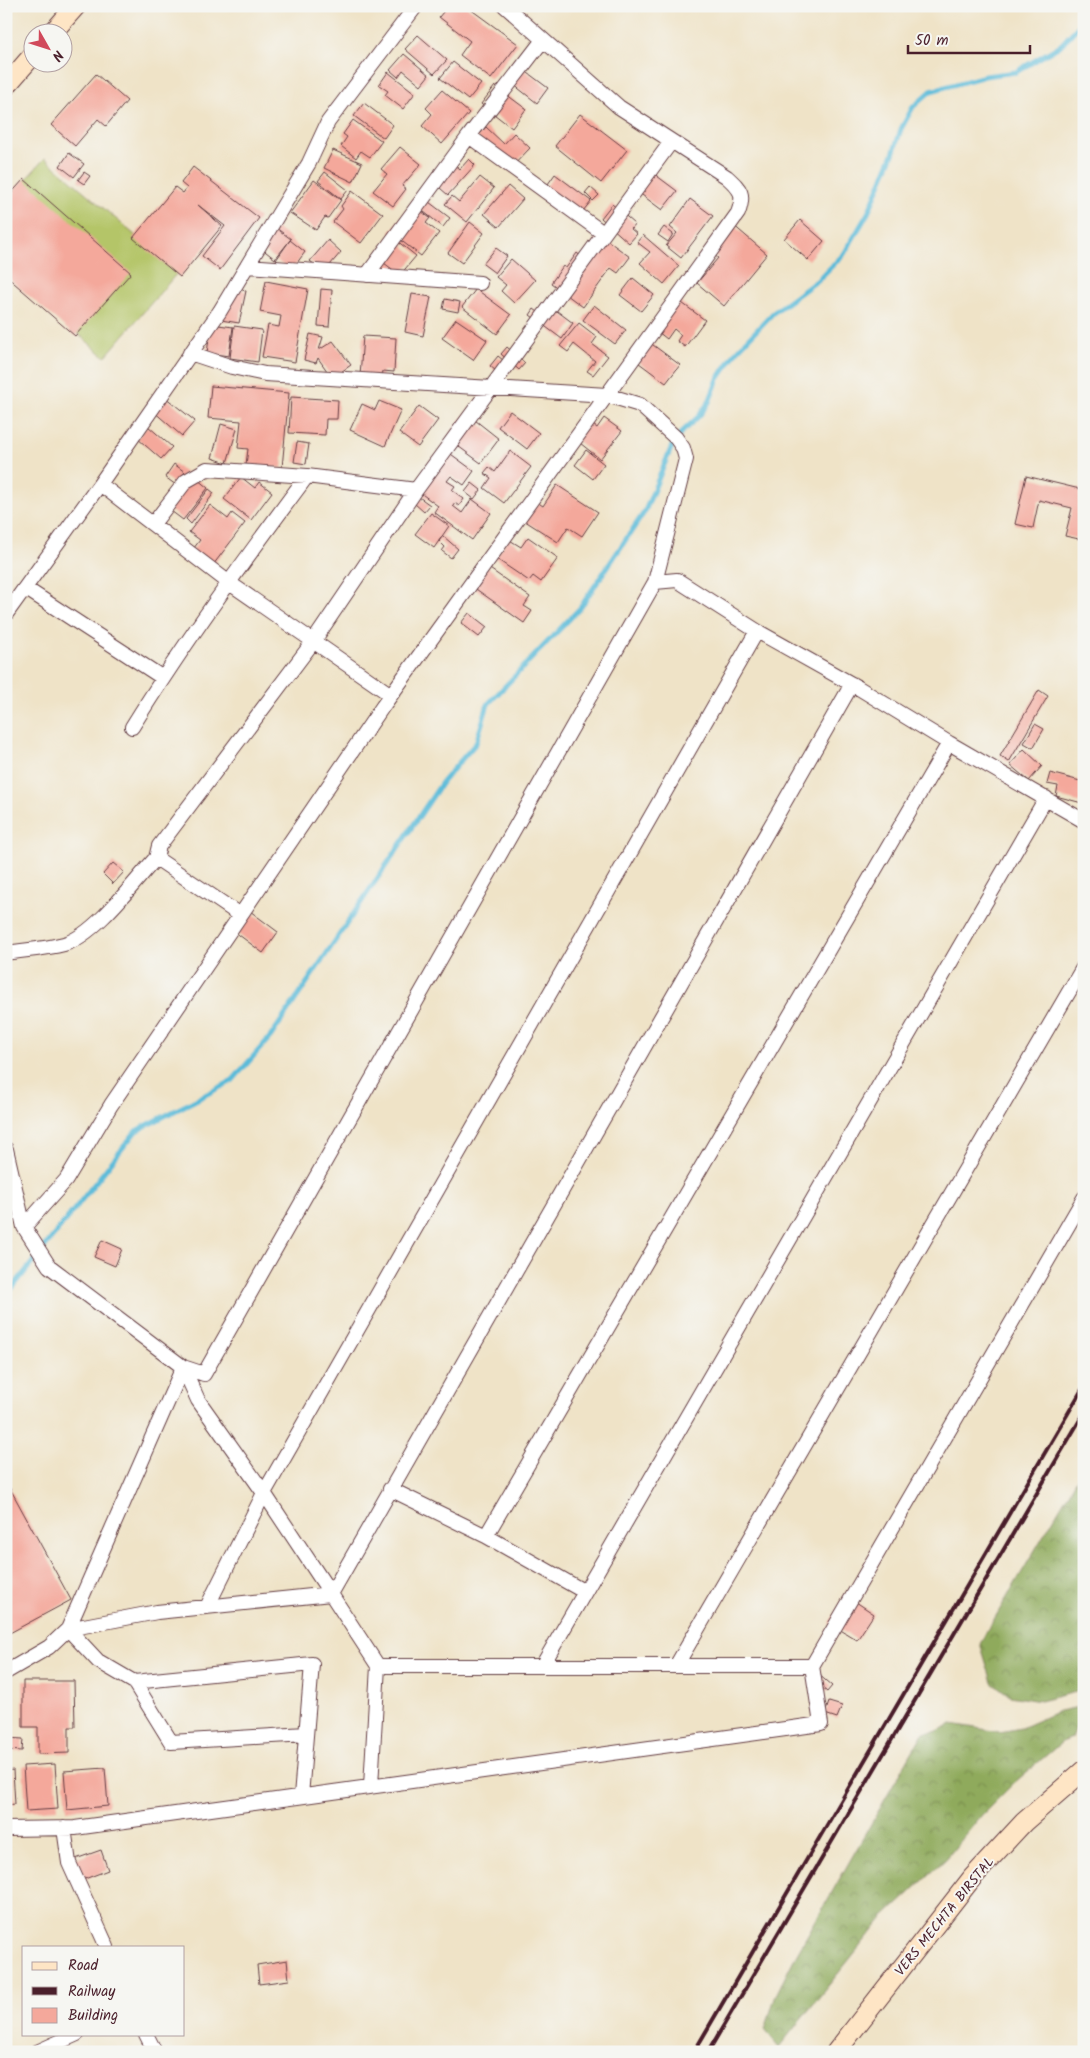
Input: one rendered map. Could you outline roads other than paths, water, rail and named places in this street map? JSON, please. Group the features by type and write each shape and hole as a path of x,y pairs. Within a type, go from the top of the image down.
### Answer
{"street":[{"path":"62,22 76,6"},
{"path":"6,614 100,484 220,311 308,162 328,122 416,6"},
{"path":"24,1227 66,1180 111,1105 391,695 738,213 742,201 741,194 737,186 727,177 619,108 505,6"},
{"path":"367,275 469,136 543,40"},
{"path":"6,86 22,68"},
{"path":"469,136 603,234"},
{"path":"6,953 64,944 78,938 93,926 156,858 159,846 313,642 416,490 671,142"},
{"path":"247,266 480,283"},
{"path":"6,1149 11,1193 24,1227 49,1266 183,1366 204,1374 655,582 684,469 686,458 683,448 676,438 640,405 607,395 266,374 232,368 190,353"},
{"path":"153,524 186,481 207,469 307,476 416,490"},
{"path":"132,727 228,582 307,476"},
{"path":"100,484 228,582 391,695"},
{"path":"655,582 678,580 757,631 852,684 949,743 1084,820"},
{"path":"25,588 163,678"},
{"path":"207,1607 264,1493 757,631"},
{"path":"331,1594 852,684"},
{"path":"486,1536 949,743"},
{"path":"542,1666 1046,798"},
{"path":"156,858 240,915"},
{"path":"676,1666 1084,966"},
{"path":"6,1829 64,1828 820,1724 812,1666 1084,1198"},
{"path":"183,1366 198,1400 264,1493 378,1666 371,1786"},
{"path":"6,1672 49,1646 68,1629 183,1366"},
{"path":"390,1489 486,1536 585,1592"},
{"path":"68,1629 157,1612 331,1594"},
{"path":"68,1629 98,1661 134,1682 172,1742 306,1734"},
{"path":"134,1682 312,1664 301,1796"},
{"path":"378,1666 812,1666"},
{"name":"VERS MECHTA BIRSTAL","path":"836,2052 972,1878 1024,1822 1084,1770"},
{"path":"64,1828 69,1863 107,1946"},
{"path":"37,2052 73,2036"},
{"path":"147,2036 155,2052"}],"waterway":[{"path":"6,1296 136,1131 232,1081 271,1036 443,781 476,743 488,704 580,608 645,511 672,446 709,402 718,379 736,352 773,313 818,280 844,254 868,213 893,154 901,129 913,107 931,91 985,76 1016,72 1061,45 1084,20"}],"railway":[{"path":"694,2052 1084,1386"},
{"path":"708,2052 1084,1413"}]}
